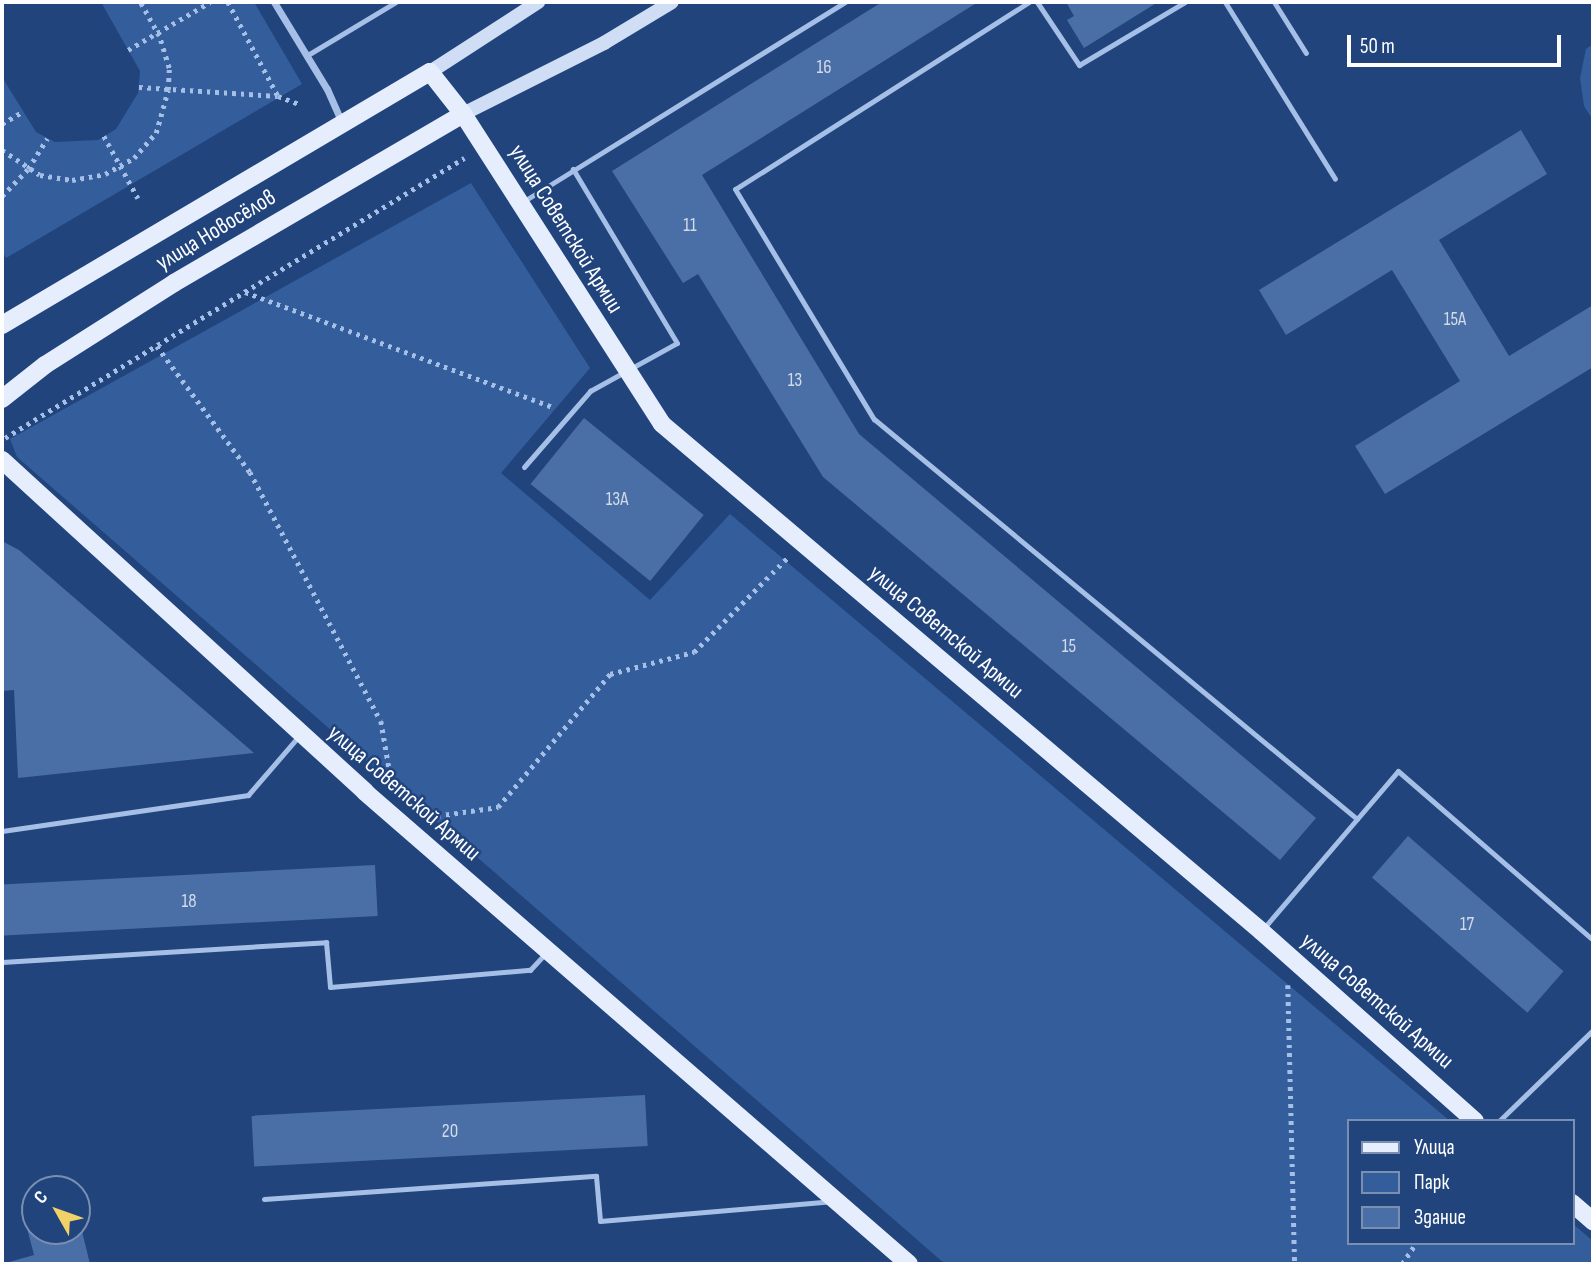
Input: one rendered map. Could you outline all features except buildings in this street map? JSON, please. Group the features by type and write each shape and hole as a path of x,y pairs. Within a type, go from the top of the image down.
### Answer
{"main road":[{"name":"улица Новосёлов","path":"2,325 430,72 538,2"},
{"name":"улица Новосёлов","path":"2,399 45,365 174,283 463,114 604,43 672,2"},
{"path":"430,72 463,114"},
{"name":"улица Советской Армии","path":"463,114 662,424 1261,931 1473,1119"},
{"name":"улица Советской Армии","path":"2,460 398,821 909,1264"},
{"path":"1574,1205 1593,1221"}],"street":[{"path":"274,2 306,55 342,124"}],"lane":[{"path":"306,55 396,2"},
{"path":"521,203 845,2"},
{"path":"1029,2 735,189 874,419 1357,819"},
{"path":"1038,2 1079,65 1185,2"},
{"path":"1226,2 1335,179"},
{"path":"1274,2 1306,53"},
{"path":"524,467 590,391 677,343 573,169"},
{"path":"2,831 248,795 300,734"},
{"path":"1261,931 1398,771 1593,940"},
{"path":"2,962 327,942 330,986 530,970 548,950"},
{"path":"1501,1119 1593,1030"},
{"path":"264,1199 596,1176 600,1221 836,1201"}],"path":[{"path":"2,150 28,169 72,180 105,174 134,158 156,133 168,90 169,68 158,34 140,2"},
{"path":"128,50 210,2"},
{"path":"228,2 278,96"},
{"path":"139,87 278,96 301,105"},
{"path":"2,124 22,112"},
{"path":"104,136 138,198"},
{"path":"2,195 28,169 47,138"},
{"path":"2,441 484,146"},
{"path":"244,292 570,413"},
{"path":"157,346 250,472 381,721 398,821 498,807 610,674 694,652 802,542"},
{"path":"1288,956 1295,1264"},
{"path":"1402,1264 1415,1245"}],"green space":[{"path":"101,2 254,2 302,84 6,258 2,251 2,77 36,132 55,142 98,140 116,129 138,93 140,71"},
{"path":"1593,44 1593,120 1584,106 1580,78 1586,49"},
{"path":"471,183 590,368 501,473 650,600 730,514 1448,1119 1346,1119 1346,1245 1574,1245 1574,1225 1593,1241 1593,1264 945,1264 17,457 10,439"}]}
